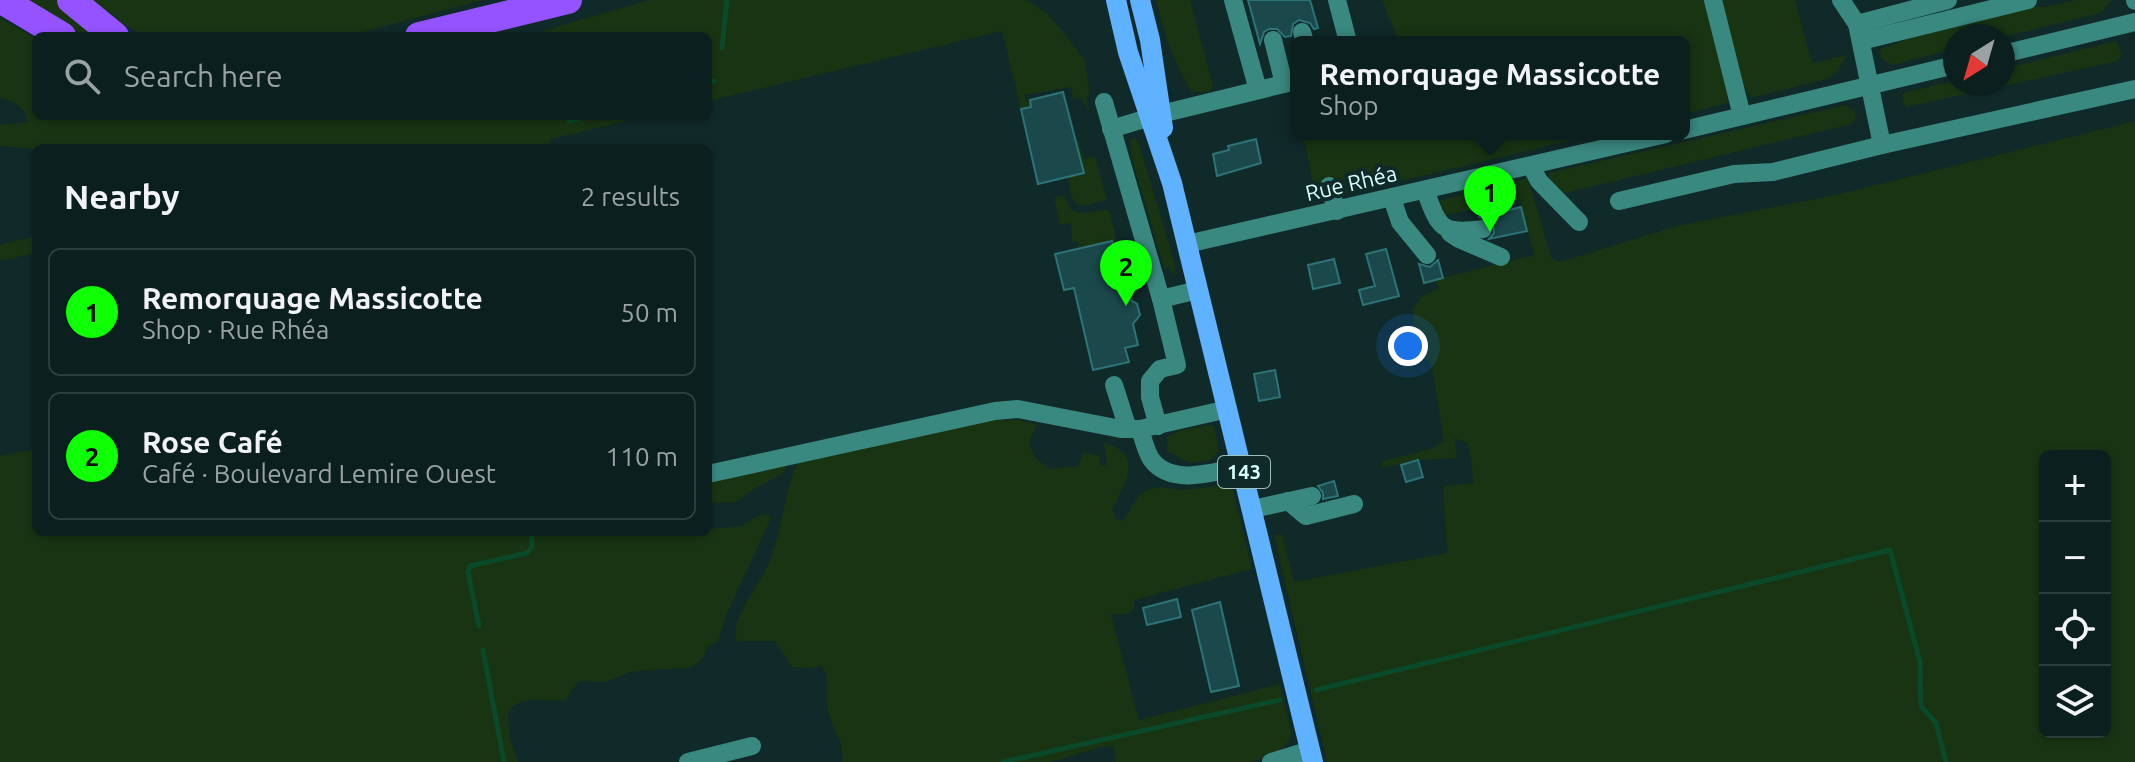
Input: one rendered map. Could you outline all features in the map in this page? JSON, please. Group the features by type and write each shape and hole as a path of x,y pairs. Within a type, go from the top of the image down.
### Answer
{"highway":[{"path":"2,0 55,32"},
{"path":"71,0 110,32"},
{"path":"464,32 568,0"},
{"path":"437,32 518,14"}],"main road":[{"path":"1116,0 1128,52 1156,115"},
{"path":"1140,0 1150,40 1156,115"},
{"name":"143","path":"1156,115 1312,756"}],"street":[{"path":"1233,0 1258,90"},
{"path":"1337,0 1346,36"},
{"path":"1713,0 1742,116"},
{"path":"1841,0 1859,33 1882,145"},
{"path":"1859,33 1898,6 1948,0"},
{"path":"1859,33 2025,0"},
{"path":"2015,51 2135,22"},
{"path":"1111,129 1290,82 1273,40"},
{"path":"1690,129 1943,68"},
{"path":"1619,201 1734,174 1773,172 2135,89"},
{"path":"1104,102 1177,365 1160,369 1150,381 1150,397 1142,428"},
{"name":"Rue Rhéa","path":"1187,244 1641,140"},
{"path":"1531,166 1539,181 1579,222"},
{"path":"1329,186 1337,211"},
{"path":"1425,190 1437,221 1444,229 1501,257"},
{"path":"1392,198 1400,222 1427,255"},
{"path":"1444,229 1459,233 1483,229"},
{"path":"1161,299 1198,290"},
{"path":"1114,385 1142,428 1150,457 1160,468 1185,476 1242,466"},
{"path":"712,473 995,411 1033,411 1142,428 1228,409"},
{"path":"1253,509 1312,496"},
{"path":"1288,501 1306,516 1354,504"},
{"path":"688,762 752,746"},
{"path":"1271,762 1312,756"}],"green space":[{"path":"24,0 55,0 91,32 74,32"},
{"path":"92,0 483,0 363,32 138,32"},
{"path":"649,0 1026,0 1047,13 1085,62 1090,115 1082,98 1073,99 1071,87 1024,95 1026,102 1030,100 1031,107 1021,109 1002,31 712,100 712,32 539,32"},
{"path":"1156,0 1190,0 1213,86 1209,92 1192,92 1185,81 1170,48"},
{"path":"1382,0 1707,0 1727,82 1727,103 1690,112 1690,36 1397,36"},
{"path":"1719,0 1795,0 1812,63 1847,55 1839,69 1828,79 1751,98 1736,72"},
{"path":"2076,0 2112,0 2101,13 2015,34 2015,24 1948,24 2019,6 2044,7"},
{"path":"0,18 32,37 32,120 630,120 550,139 551,144 32,144 32,149 0,146 0,125 28,122 18,105 0,98"},
{"path":"1943,26 1943,52 1892,65 1882,59 1880,49"},
{"path":"2116,41 2122,54 2118,61 2015,83 2015,66"},
{"path":"1943,84 1943,96 1957,96 1906,107 1902,101 1903,93"},
{"path":"1846,105 1856,117 1852,124 1561,194 1553,191 1548,173"},
{"path":"2135,121 2135,762 1327,762 1274,535 1282,534 1294,582 1447,553 1443,486 1474,483 1468,443 1454,438 1457,458 1418,460 1382,468 1382,461 1431,449 1444,441 1432,367 1423,353 1414,325 1414,307 1421,297 1439,288 1434,280 1534,255 1520,200 1441,216 1438,201 1528,178 1552,259 1560,262 1677,226 1840,194"},
{"path":"1130,140 1138,140 1176,269 1174,276 1168,267 1164,268 1131,155"},
{"path":"1304,140 1573,140 1346,194 1323,193 1316,200"},
{"path":"1079,141 1084,159 1095,156 1107,200 1082,206 1076,204 1071,196 1068,177 1083,173 1076,142"},
{"path":"1063,195 1072,211 1110,212 1124,271 1120,272 1112,241 1079,248 1077,241 1072,241 1071,223 1060,225 1054,198"},
{"path":"32,237 32,254 0,261 0,245"},
{"path":"991,420 1037,424 1029,443 1035,457 1049,469 1078,466 1084,452 1099,456 1101,466 1107,465 1104,443 1117,448 1125,455 1128,471 1112,510 1117,519 1123,521 1139,495 1149,489 1184,490 1227,485 1233,490 1252,569 1134,600 1134,608 1128,614 1111,614 1139,720 1280,684 1292,736 1285,745 1253,762 1116,762 1113,746 1052,762 842,762 842,747 828,711 827,680 822,666 792,667 775,641 737,641 735,633 740,614 772,555 798,461"},
{"path":"1214,426 1219,450 1211,460 1190,463 1167,451 1167,437 1181,430"},
{"path":"32,450 32,536 712,536 712,529 741,526 761,514 772,516 726,616 718,641 708,646 696,665 634,671 604,682 579,681 565,700 534,700 514,706 508,712 510,738 518,762 0,762 0,456"},
{"path":"788,464 782,474 736,502 712,503 712,482"}],"building":[{"path":"1248,0 1310,0 1318,28 1314,29 1310,23 1299,20 1293,24 1291,36 1285,37 1277,29 1269,29 1264,32 1260,44"},
{"path":"1063,92 1084,173 1038,184 1021,109 1031,107 1030,100"},
{"path":"1256,139 1261,163 1217,176 1213,154 1229,150 1228,146"},
{"path":"1521,207 1527,231 1489,239 1494,233 1493,223 1480,217"},
{"path":"1112,241 1126,297 1137,304 1140,315 1133,324 1138,345 1125,348 1129,362 1093,370 1074,288 1064,290 1055,254"},
{"path":"1386,249 1399,296 1363,305 1359,290 1375,286 1366,254"},
{"path":"1334,259 1340,283 1313,289 1308,265"},
{"path":"1438,260 1443,278 1424,283 1419,264 1430,267"},
{"path":"1275,370 1280,397 1259,401 1254,374"},
{"path":"1418,460 1423,477 1406,482 1401,465"},
{"path":"1334,481 1338,496 1323,499 1318,486"},
{"path":"1177,599 1181,617 1147,625 1143,608"},
{"path":"1220,602 1239,686 1211,692 1192,610"}],"waterway":[{"path":"722,48 727,0"},
{"path":"479,626 468,572 470,566 527,553 532,547 531,536"},
{"path":"1316,690 1890,550 1920,662 1921,706 1936,723 1946,762"},
{"path":"483,650 504,762"},
{"path":"1003,762 1280,700"}],"place":[{"name":"Remorquage Massicotte","path":"1490,232"},
{"name":"Rose Café","path":"1126,306"}]}
